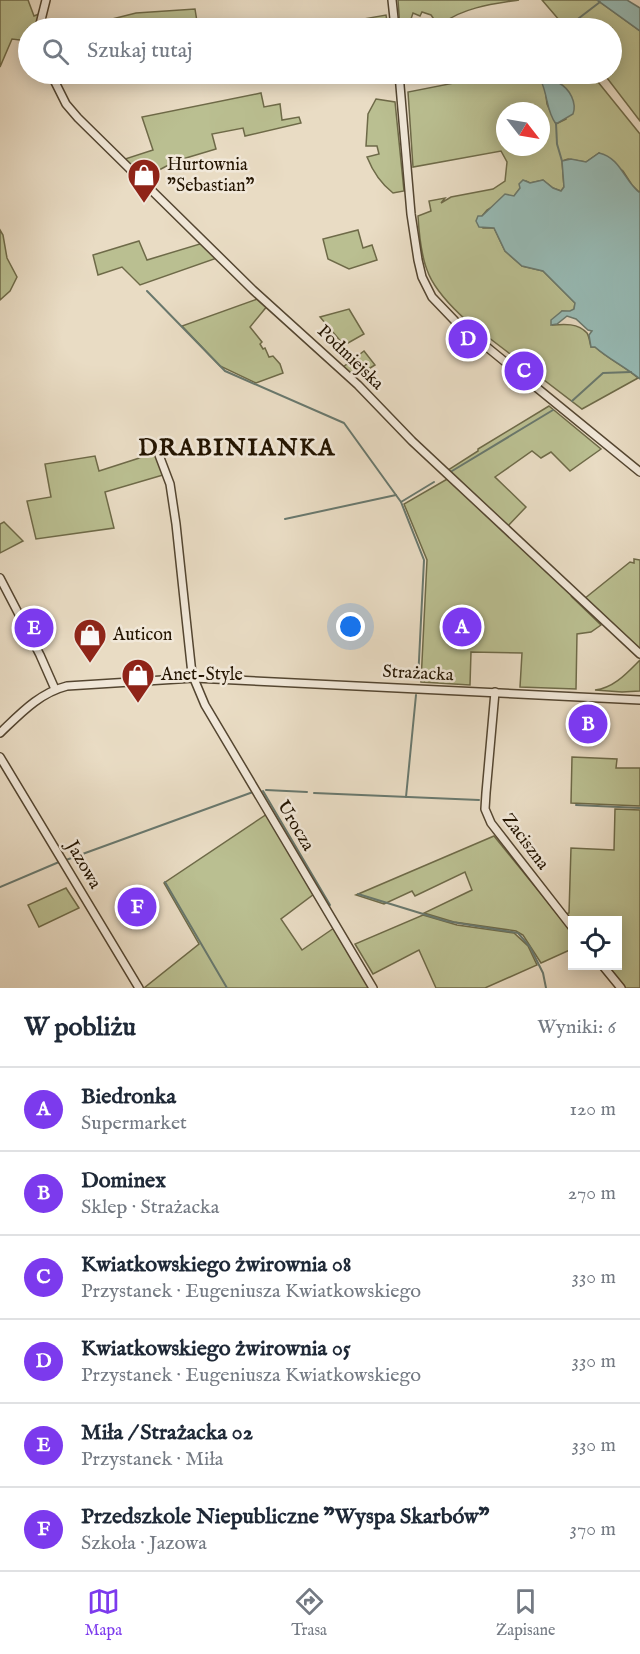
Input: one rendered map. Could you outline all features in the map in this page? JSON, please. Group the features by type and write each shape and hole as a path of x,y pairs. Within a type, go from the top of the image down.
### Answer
{"street":[{"path":"42,18 46,0"},
{"path":"392,0 394,18"},
{"name":"Podmiejska","path":"56,84 71,110 221,259 358,385 412,441 640,654"},
{"path":"400,84 413,230 422,277 432,297 455,321 640,472"},
{"path":"159,454 170,484 175,514 194,678"},
{"path":"0,578 40,655 55,690"},
{"name":"Strażacka","path":"0,733 39,698 55,690 67,686 131,681 194,678 640,700"},
{"name":"Urocza","path":"194,678 205,705 373,988"},
{"name":"Zaciszna","path":"495,693 485,809 501,837 568,921"},
{"name":"Jazowa","path":"0,757 139,988"},
{"path":"606,970 621,988"}],"green space":[{"path":"0,0 28,0 34,16 39,14 38,18 18,18 18,40 12,39 0,67"},
{"path":"398,0 519,0 480,7 452,18 433,18 422,12 420,16 413,13 411,18 399,18"},
{"path":"542,0 597,0 622,18 557,18"},
{"path":"195,9 196,18 116,18 136,13"},
{"path":"386,15 386,18 369,18"},
{"path":"622,18 640,31 640,121 612,84 622,84"},
{"path":"449,84 544,84 547,102 496,102 496,152 413,167 408,92"},
{"path":"555,84 600,84 640,134 640,193 623,171 599,153 586,162 568,159 562,161 564,187 561,191 543,180 530,183 526,181 514,196 510,196 487,210 482,216 483,228 494,228 505,251 522,266 543,271 575,303 574,309 570,312 562,311 553,325 579,327 588,334 591,347 595,347 638,378 582,409 454,309 435,286 425,263 421,249 418,216 431,211 429,201 445,198 441,203 451,197 493,189 505,181 507,162 504,156 550,156 550,111 556,124 566,119"},
{"path":"261,93 264,107 280,104 282,120 299,117 301,123 245,136 243,128 212,134 216,149 176,161 144,178 125,159 153,150 142,117"},
{"path":"376,99 395,102 404,191 393,193 388,189 377,177 367,157 379,154 377,146 366,146 368,114"},
{"path":"0,230 7,258 17,277 10,291 0,300"},
{"path":"358,230 363,248 372,245 377,260 349,269 328,259 323,239"},
{"path":"139,241 147,260 203,243 217,258 140,285 122,267 98,275 93,255"},
{"path":"260,298 268,305 250,327 262,342 260,344 263,349 265,348 269,357 273,356 280,364 283,373 256,383 220,366 182,326"},
{"path":"349,309 364,334 343,344 320,317"},
{"path":"364,351 375,365 354,378 343,367"},
{"path":"549,406 601,449 570,471 551,452 541,458 532,451 495,477 526,507 507,527 448,470"},
{"path":"155,453 163,475 105,492 114,528 36,539 27,501 51,497 45,464 95,456 99,471"},
{"path":"449,478 577,597 572,597 601,625 591,632 577,634 576,689 520,687 522,653 471,652 470,685 421,682 427,560 404,504"},
{"path":"4,522 23,541 0,553 0,524"},
{"path":"634,559 640,560 640,650 584,599 630,562 634,563"},
{"path":"640,660 640,691 595,690 614,683"},
{"path":"572,757 617,759 616,768 640,768 640,806 571,803"},
{"path":"615,809 640,810 640,988 625,988 610,970 622,970 622,916 568,916 568,918 565,914 569,913 571,848 614,850"},
{"path":"267,814 314,894 281,919 302,950 334,928 369,988 144,988 199,944 164,883"},
{"path":"494,836 568,927 568,951 541,963 523,935 516,931 454,922 424,913 472,890 465,872 415,896 412,891 384,904 356,895"},
{"path":"66,888 79,908 39,927 28,905"},
{"path":"423,915 457,925 514,933 528,946 537,965 485,988 436,988 419,950 373,974 355,944"}],"water":[{"path":"597,0 627,0 640,8 640,31"},
{"path":"542,84 560,84 569,93 573,101 573,114 556,124 550,114 550,102 547,102"},
{"path":"599,153 612,160 640,193 640,379 595,347 591,347 589,335 592,331 576,319 567,316 557,324 551,325 551,320 562,311 574,309 575,303 543,271 522,266 505,251 494,228 479,227 476,221 478,216 482,216 505,194 514,196 523,180 530,183 543,180 561,191 564,187 562,161 571,159 586,162"}],"waterway":[{"path":"579,18 600,2"},
{"path":"556,123 557,144 562,161"},
{"path":"147,291 225,371 344,423 401,502 434,482"},
{"path":"572,401 603,373 631,372"},
{"path":"452,471 553,410"},
{"path":"285,519 396,495"},
{"path":"401,502 424,560 418,680"},
{"path":"406,797 416,695"},
{"path":"266,790 307,792"},
{"path":"263,791 330,905"},
{"path":"66,860 253,792"},
{"path":"314,793 479,800"},
{"path":"576,805 640,808"},
{"path":"0,887 59,862"},
{"path":"165,882 227,988"},
{"path":"358,894 446,921 518,933 530,947 543,973 546,988"}],"place":[{"name":"Hurtownia \"Sebastian\"","path":"144,204"},
{"name":"Kwiatkowskiego żwirownia 05","path":"468,339"},
{"name":"Kwiatkowskiego żwirownia 08","path":"524,371"},
{"name":"Biedronka","path":"462,627"},
{"name":"Miła / Strażacka 02","path":"34,628"},
{"name":"Auticon","path":"90,664"},
{"name":"Anet-Style","path":"138,704"},
{"name":"Dominex","path":"588,724"},
{"name":"Przedszkole Niepubliczne \"Wyspa Skarbów\"","path":"137,907"}],"district":[{"name":"DRABINIANKA","path":"237,448"}]}
